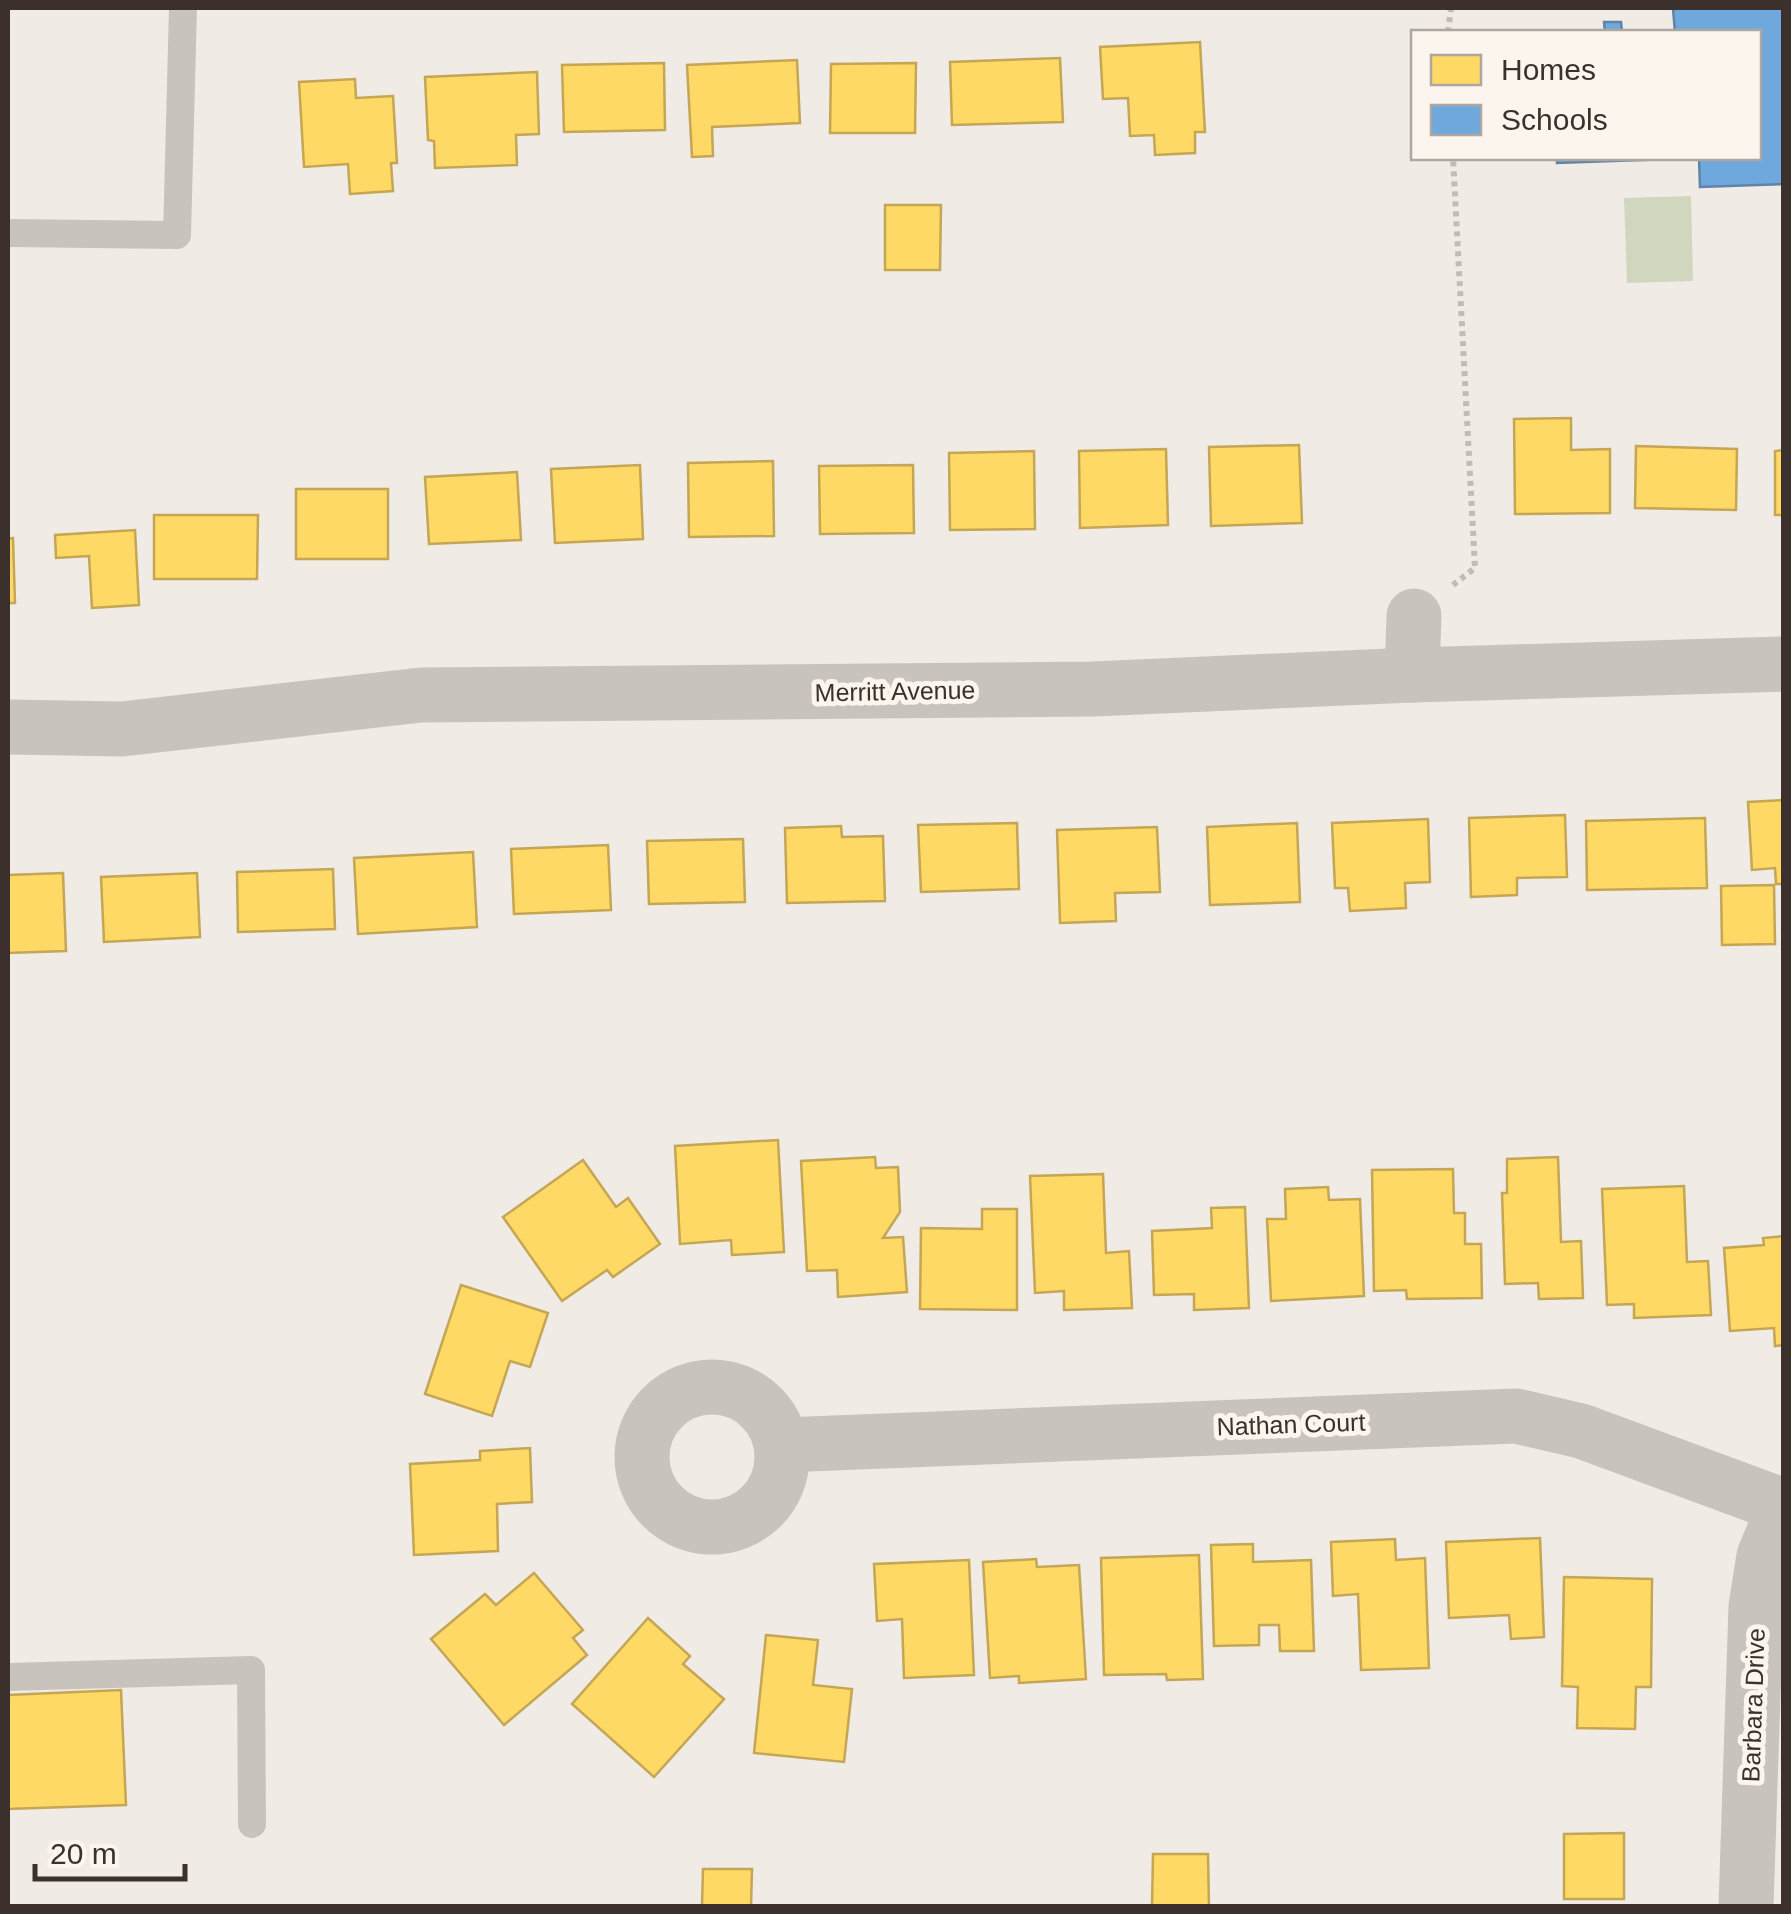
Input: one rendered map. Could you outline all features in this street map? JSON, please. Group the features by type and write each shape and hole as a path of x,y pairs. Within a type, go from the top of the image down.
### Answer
{"street":[{"path":"1412,675 1414,616"},
{"name":"Merritt Avenue","path":"8,726 122,729 421,696 1093,689 1784,664"},
{"name":"Nathan Court","path":"783,1444 1516,1416 1582,1432 1784,1507"},
{"name":"Barbara Drive","path":"1746,1906 1756,1606 1764,1556 1784,1507"}],"lane":[{"path":"8,233 178,236 183,8"},
{"path":"8,1677 252,1670 252,1824"}],"path":[{"path":"1414,616 1475,568 1454,160"}],"green space":[{"path":"1691,196 1693,281 1627,283 1624,198"}],"building: Homes":[{"path":"1200,42 1205,132 1195,132 1195,153 1155,155 1154,135 1130,136 1128,98 1103,99 1100,47"},
{"path":"1060,58 1063,122 952,125 950,62"},
{"path":"797,60 800,123 712,127 713,156 692,157 687,65"},
{"path":"664,63 665,130 564,132 562,65"},
{"path":"916,63 915,133 830,133 831,64"},
{"path":"537,72 539,134 516,135 517,165 435,168 434,141 428,140 425,77"},
{"path":"355,79 356,98 393,96 397,163 391,163 393,191 350,194 348,164 304,167 299,82"},
{"path":"885,205 941,205 940,270 885,270"},
{"path":"1571,418 1571,450 1610,449 1610,513 1515,514 1514,419"},
{"path":"1299,445 1302,523 1211,526 1209,447"},
{"path":"1636,446 1737,449 1736,510 1635,508"},
{"path":"1166,449 1168,525 1080,528 1079,451"},
{"path":"1784,450 1784,515 1775,515 1775,451"},
{"path":"1034,451 1035,529 950,530 949,453"},
{"path":"773,461 774,536 689,537 688,463"},
{"path":"640,465 643,539 555,543 551,469"},
{"path":"913,465 914,533 820,534 819,466"},
{"path":"517,472 521,540 429,544 425,477"},
{"path":"296,489 388,489 388,559 296,559"},
{"path":"154,515 258,515 257,579 154,579"},
{"path":"135,530 139,605 92,608 89,556 56,558 55,535"},
{"path":"13,538 15,603 8,603 8,539"},
{"path":"1784,800 1784,884 1776,884 1775,868 1752,870 1748,802"},
{"path":"1565,815 1567,877 1517,878 1517,895 1471,897 1469,818"},
{"path":"1705,818 1707,888 1587,890 1586,821"},
{"path":"1428,819 1430,882 1405,883 1406,908 1350,911 1348,888 1335,888 1332,823"},
{"path":"1017,823 1019,889 921,892 918,825"},
{"path":"1297,823 1300,902 1210,905 1207,827"},
{"path":"841,826 842,837 883,836 885,901 787,903 785,828"},
{"path":"1157,827 1160,892 1115,893 1116,921 1060,923 1057,830"},
{"path":"743,839 745,902 649,904 647,841"},
{"path":"608,845 611,910 514,914 511,849"},
{"path":"473,852 477,927 358,934 354,858"},
{"path":"333,869 335,929 238,932 237,872"},
{"path":"63,873 66,951 8,953 8,875"},
{"path":"197,873 200,937 104,942 101,877"},
{"path":"1774,885 1775,944 1722,945 1721,886"},
{"path":"778,1140 784,1252 732,1255 731,1240 680,1244 675,1146"},
{"path":"875,1157 876,1168 898,1167 900,1212 883,1238 903,1237 907,1292 838,1297 837,1270 807,1271 801,1161"},
{"path":"1558,1157 1561,1242 1581,1241 1583,1298 1539,1299 1538,1283 1505,1284 1502,1193 1507,1193 1507,1159"},
{"path":"583,1160 616,1207 628,1198 660,1244 613,1277 607,1270 562,1301 503,1217"},
{"path":"1453,1169 1454,1213 1465,1213 1465,1244 1481,1244 1482,1298 1407,1299 1406,1290 1374,1291 1372,1170"},
{"path":"1103,1174 1106,1253 1129,1251 1132,1308 1064,1310 1064,1291 1035,1293 1030,1176"},
{"path":"1684,1186 1687,1262 1708,1261 1711,1315 1634,1318 1634,1304 1607,1305 1602,1189"},
{"path":"1328,1187 1329,1200 1360,1199 1364,1296 1271,1301 1267,1219 1286,1219 1285,1189"},
{"path":"1245,1207 1249,1308 1194,1310 1194,1294 1154,1295 1152,1231 1212,1228 1211,1208"},
{"path":"982,1209 1017,1209 1017,1310 920,1309 921,1228 982,1229"},
{"path":"1784,1236 1784,1345 1775,1346 1774,1328 1730,1331 1724,1248 1764,1245 1763,1238"},
{"path":"461,1285 548,1313 530,1367 510,1361 492,1416 425,1394"},
{"path":"530,1448 532,1502 497,1504 498,1551 414,1555 410,1464 480,1460 480,1451"},
{"path":"1540,1538 1544,1637 1511,1639 1509,1615 1449,1618 1446,1542"},
{"path":"1395,1539 1396,1560 1425,1558 1429,1668 1361,1670 1358,1594 1333,1596 1331,1542"},
{"path":"1253,1544 1253,1562 1311,1560 1314,1651 1280,1651 1279,1625 1259,1625 1259,1645 1214,1646 1211,1545"},
{"path":"1199,1555 1203,1679 1167,1680 1166,1674 1104,1675 1101,1558"},
{"path":"1036,1559 1037,1567 1079,1565 1086,1679 1019,1683 1019,1676 990,1678 983,1562"},
{"path":"969,1560 974,1675 904,1678 902,1619 877,1621 874,1564"},
{"path":"534,1573 583,1630 573,1638 587,1655 504,1725 431,1639 485,1594 496,1605"},
{"path":"1564,1577 1652,1579 1651,1687 1636,1687 1635,1729 1577,1728 1578,1687 1562,1686"},
{"path":"648,1618 690,1656 683,1664 724,1699 654,1777 572,1704"},
{"path":"766,1635 818,1640 813,1685 852,1689 844,1762 754,1753"},
{"path":"121,1690 126,1805 8,1809 8,1695"},
{"path":"1624,1833 1624,1899 1564,1899 1564,1834"},
{"path":"1153,1854 1208,1854 1209,1906 1152,1906"},
{"path":"703,1869 752,1869 751,1906 702,1906"}],"building: Schools":[{"path":"1784,8 1784,184 1700,187 1699,160 1761,160 1761,30 1675,30 1673,9"},
{"path":"1604,22 1621,22 1622,30 1605,30"},
{"path":"1557,160 1642,160 1557,163"}]}
